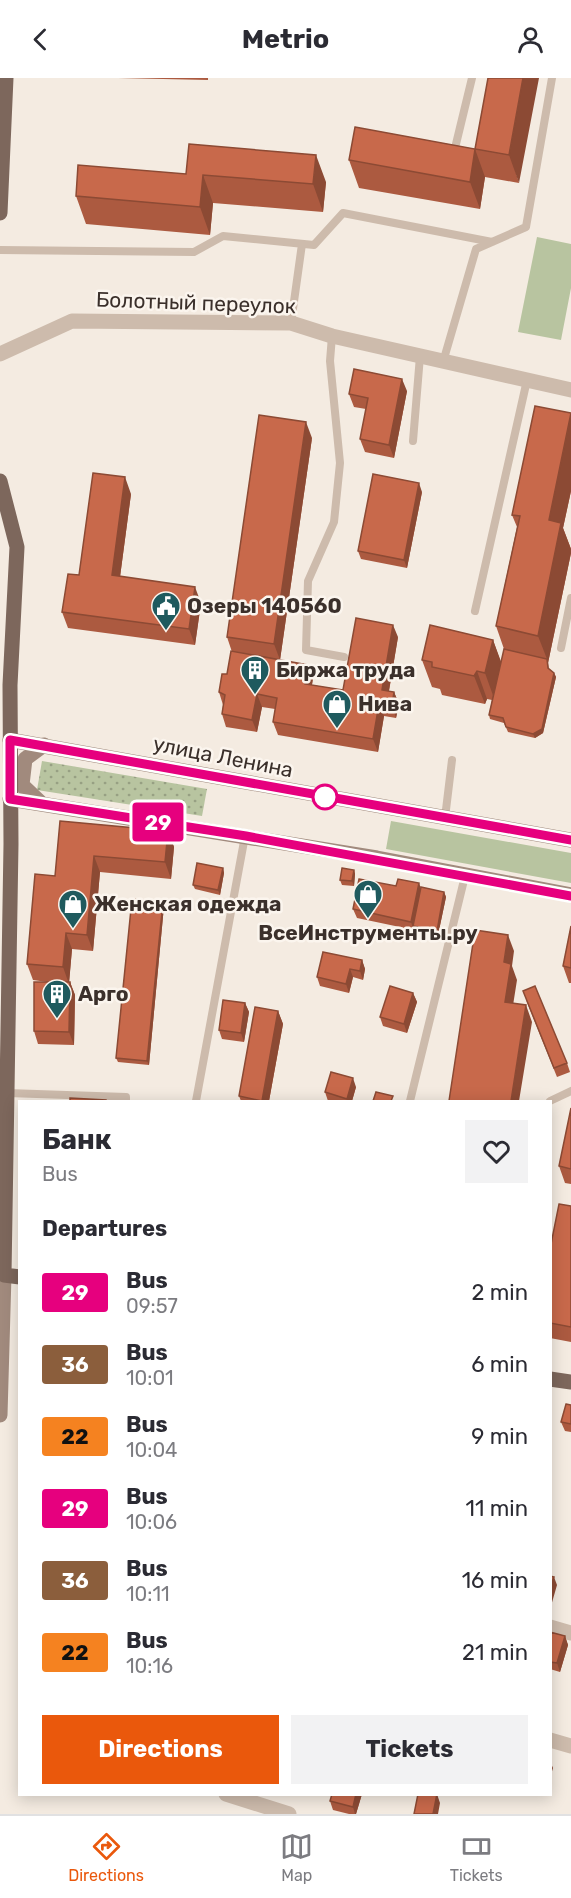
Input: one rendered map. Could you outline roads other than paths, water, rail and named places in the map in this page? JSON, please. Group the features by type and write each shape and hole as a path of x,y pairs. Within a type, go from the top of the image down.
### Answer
{"main road":[{"path":"0,213 6,78"},
{"path":"0,481 17,547 10,799 5,886 7,1093 3,1118 0,1415"},
{"name":"улица Ленина","path":"10,740 571,840"},
{"path":"41,804 22,786 25,759 44,745"},
{"path":"10,799 246,836 571,896"},
{"path":"2,1275 18,1277"},
{"path":"552,1379 571,1382"}],"street":[{"name":"Болотный переулок","path":"0,354 72,321 291,323 332,336 571,390"},
{"path":"552,1628 571,1633"},
{"path":"552,1741 571,1746"},
{"path":"232,1796 289,1814"}],"lane":[{"path":"456,144 472,78"},
{"path":"443,362 476,249 526,227 552,78"},
{"path":"0,250 194,252 223,236 314,245 343,213 492,242"},
{"path":"291,323 302,244"},
{"path":"332,336 330,361 340,464 334,522 308,581 306,650 344,657"},
{"path":"413,441 420,356"},
{"path":"475,611 527,380"},
{"path":"561,648 571,598"},
{"path":"445,818 452,760"},
{"path":"196,1100 246,836"},
{"path":"410,1100 465,876"},
{"path":"552,1100 571,1091"},
{"path":"7,1093 126,1097 126,1100"}],"place":[{"name":"Озеры 140560","path":"166,632"},
{"name":"Биржа труда","path":"255,696"},
{"name":"Нива","path":"337,730"},
{"name":"ВсеИнструменты.ру","path":"368,920"},
{"name":"Женская одежда","path":"73,930"},
{"name":"Арго","path":"57,1020"}]}
